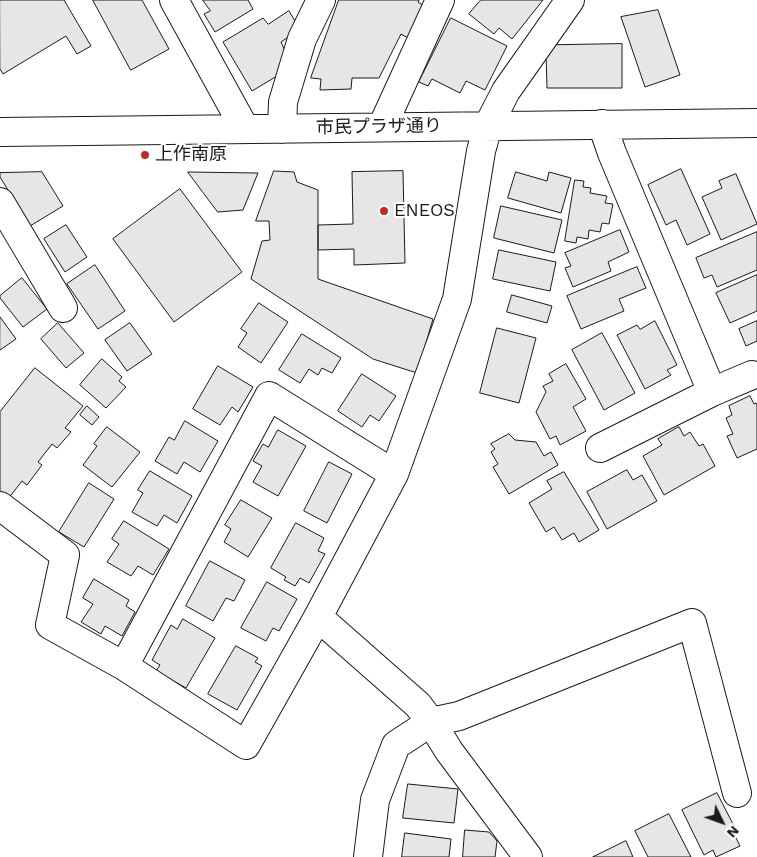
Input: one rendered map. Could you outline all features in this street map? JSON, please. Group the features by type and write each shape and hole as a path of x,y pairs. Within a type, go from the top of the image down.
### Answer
{"street":[{"path":"174,0 245,129"},
{"path":"282,129 283,102 302,39 322,0"},
{"path":"382,128 440,0"},
{"path":"0,506 65,556 50,625 124,666 246,745 318,617 394,474 457,299 481,151 488,126 506,91 570,0"},
{"name":"市民プラザ通り","path":"0,132 757,123"},
{"path":"602,124 612,153 712,392"},
{"path":"0,202 63,308"},
{"path":"600,448 712,392 752,375"},
{"path":"124,666 269,396 394,474"},
{"path":"318,617 418,705 432,722 450,752 528,857"},
{"path":"368,857 375,800 396,745 432,722 459,716 692,624 737,793"}],"building":[{"path":"0,0 64,0 91,46 77,54 66,36 3,74 0,69"},
{"path":"93,0 142,0 169,49 131,70"},
{"path":"203,0 248,0 253,9 215,32 204,14 210,11"},
{"path":"339,0 419,0 418,2 424,6 408,38 401,34 379,78 352,78 351,89 320,90 321,79 311,78"},
{"path":"481,0 543,0 512,39 499,28 494,34 469,14"},
{"path":"658,10 680,75 645,87 621,17"},
{"path":"289,11 300,29 281,42 286,53 277,76 252,91 223,42 263,18 268,24"},
{"path":"451,18 507,46 485,90 466,81 460,93 432,79 428,86 419,82"},
{"path":"622,44 622,88 547,88 546,54 555,45"},
{"path":"681,169 710,234 687,245 676,220 666,225 648,185"},
{"path":"274,171 294,172 297,182 318,190 318,279 433,319 417,373 373,359 251,279 262,241 270,240 269,221 256,221"},
{"path":"403,171 405,263 354,265 354,249 318,250 318,225 353,224 352,172"},
{"path":"42,172 63,206 30,226 0,177 0,173"},
{"path":"188,172 258,173 243,210 218,212"},
{"path":"516,172 547,181 549,172 571,178 561,213 508,198"},
{"path":"736,174 757,224 721,240 702,197 722,188 719,181"},
{"path":"575,180 584,181 583,187 591,188 590,193 607,196 605,203 613,204 609,224 602,223 600,232 589,230 588,239 577,237 576,243 565,241"},
{"path":"180,189 242,272 174,322 113,239"},
{"path":"501,206 562,220 554,253 494,238"},
{"path":"66,225 87,257 65,272 44,239"},
{"path":"620,230 629,252 608,262 611,271 573,287 565,268 571,266 565,253"},
{"path":"757,232 757,270 717,287 712,275 704,278 696,258"},
{"path":"499,250 556,262 550,291 493,279"},
{"path":"95,265 125,311 98,329 67,284"},
{"path":"637,267 646,288 619,299 624,311 581,329 567,296"},
{"path":"757,275 757,311 730,323 716,293"},
{"path":"22,278 47,309 23,327 0,298"},
{"path":"512,295 552,306 547,323 507,312"},
{"path":"259,303 288,322 261,363 238,347 247,333 241,329"},
{"path":"0,317 16,339 0,350"},
{"path":"655,321 677,365 667,370 671,375 645,389 617,335 637,325 640,329"},
{"path":"757,321 757,341 746,346 739,329"},
{"path":"58,323 84,353 66,368 41,339"},
{"path":"130,323 152,354 127,371 105,340"},
{"path":"497,328 536,338 519,403 480,393"},
{"path":"602,333 635,393 604,410 572,350"},
{"path":"302,334 341,358 332,373 322,368 318,375 309,369 300,383 279,370"},
{"path":"102,359 122,377 119,381 126,387 106,408 80,385"},
{"path":"566,364 586,399 573,407 586,431 560,445 556,436 550,439 536,412 546,392 543,386 553,381 549,374"},
{"path":"218,366 253,387 238,412 232,407 220,425 193,409"},
{"path":"35,368 83,406 65,428 71,432 57,448 52,444 38,462 42,465 27,485 22,481 8,499 0,493 0,412"},
{"path":"362,374 396,396 379,421 370,415 362,427 338,411"},
{"path":"750,396 754,404 757,403 757,449 737,458 727,436 733,434 726,418 732,415 729,406"},
{"path":"87,406 99,417 92,425 80,415"},
{"path":"185,421 218,441 200,472 184,462 177,474 155,461 169,437 174,440"},
{"path":"107,427 140,452 112,487 83,465 97,446 94,444"},
{"path":"679,427 684,436 690,432 699,446 703,444 715,466 664,495 643,456 662,445 658,439"},
{"path":"278,430 306,446 278,496 253,482 262,466 253,461 263,444 268,447"},
{"path":"509,434 515,440 536,442 544,456 551,452 558,465 509,494 493,467 498,464 491,452 495,449 491,444"},
{"path":"329,462 352,474 327,523 304,511"},
{"path":"627,470 633,480 642,475 657,501 607,529 587,492"},
{"path":"150,471 192,496 177,523 164,515 157,526 132,512 143,493 138,490"},
{"path":"564,472 599,530 579,542 574,533 562,540 554,527 546,532 529,503 552,489 547,481"},
{"path":"89,483 114,499 84,547 59,532"},
{"path":"241,500 272,518 248,557 224,542 231,529 225,525"},
{"path":"124,521 169,549 153,575 138,566 131,576 107,562 119,544 112,539"},
{"path":"296,523 324,538 318,551 325,554 309,583 300,578 295,586 284,580 286,577 271,568"},
{"path":"210,561 245,580 234,601 226,598 213,621 186,606"},
{"path":"94,579 129,600 126,606 135,612 122,636 105,626 101,634 81,622 93,604 83,598"},
{"path":"267,582 297,599 279,631 273,628 266,641 241,628"},
{"path":"183,619 215,638 186,688 156,671 160,665 152,660 171,625 177,629"},
{"path":"236,646 258,658 255,662 262,666 237,710 208,694"},
{"path":"408,784 458,789 454,823 403,818"},
{"path":"717,793 734,826 731,828 740,846 716,857 713,850 704,855 682,810"},
{"path":"669,814 691,857 648,857 635,831"},
{"path":"465,830 489,832 497,841 495,857 463,857"},
{"path":"405,833 451,839 449,857 402,857"},
{"path":"626,841 633,857 593,857"}],"place":[{"name":"上作南原","path":"145,155"},
{"name":"ENEOS","path":"384,211"}]}
